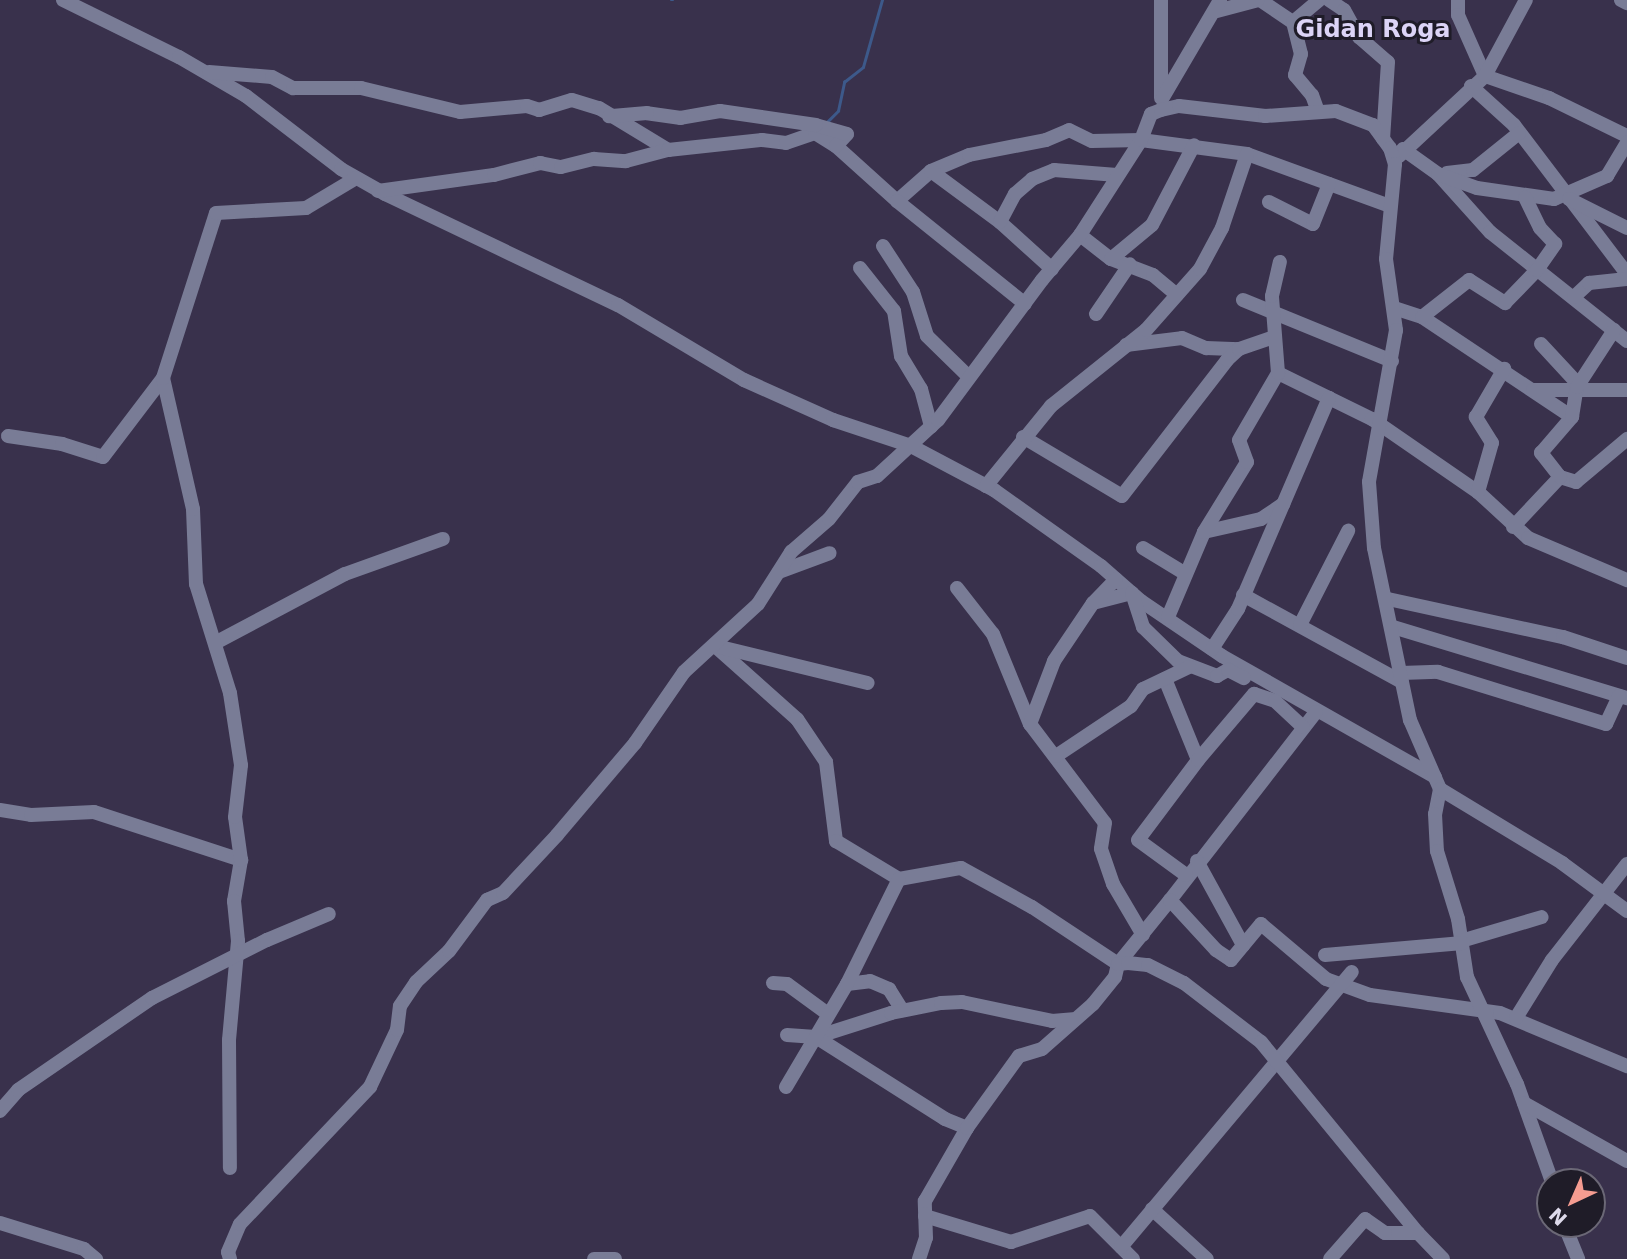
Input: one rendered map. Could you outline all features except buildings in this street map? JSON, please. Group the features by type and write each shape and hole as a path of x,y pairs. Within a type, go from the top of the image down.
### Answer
{"street":[{"path":"63,0 204,71 246,96 356,178 378,191 618,305 744,380 833,420 911,446 985,485 1021,506 1132,593 1212,649 1437,783 1627,911"},
{"path":"1161,0 1161,104"},
{"path":"230,1259 228,1252 240,1224 370,1087 397,1030 400,1006 416,982 449,951 487,900 503,893 556,835 635,743 684,672 758,604 791,552 829,519 858,482 877,476 931,427 1080,235 1141,140 1151,114 1161,104 1218,6 1259,0 1293,23 1301,54 1296,75 1312,95 1317,109"},
{"path":"1293,23 1319,0"},
{"path":"1329,0 1346,13 1359,37 1388,62 1383,139"},
{"path":"1458,0 1458,15 1485,76 1549,98 1627,136"},
{"path":"1526,0 1485,76 1403,149 1395,163 1386,259 1394,308 1392,361 1369,482 1374,548 1388,599 1402,677 1421,755 1437,783 1437,852 1462,942 1467,977 1487,1011 1547,1168"},
{"path":"1621,0 1627,3"},
{"path":"204,71 272,78 293,88 360,88 460,112 527,106 539,110 572,100 609,116 668,150"},
{"path":"1471,86 1519,133 1627,276 1589,282 1574,297"},
{"path":"1161,104 1265,116 1317,109 1360,119 1383,139 1395,163"},
{"path":"609,116 743,113 847,134 836,146"},
{"path":"897,201 931,171 969,155 1046,140 1069,130 1092,141 1141,140 1247,154 1390,206"},
{"path":"378,191 494,175 541,163 561,167 594,159 626,161 668,150 762,140 786,143 814,133 836,146 897,201 1025,304"},
{"path":"1438,174 1473,170 1519,133"},
{"path":"1438,174 1527,204 1565,197 1607,176 1627,143"},
{"path":"1111,259 1152,225 1194,145"},
{"path":"1403,149 1438,174 1490,232 1627,341"},
{"path":"985,485 1051,406 1146,330 1177,295 1210,251 1247,154"},
{"path":"1000,222 1015,194 1043,174 1054,170 1117,175"},
{"path":"931,171 1000,222 1052,269"},
{"path":"8,436 62,444 103,457 163,378 216,213 306,208 356,178"},
{"path":"1269,202 1313,224 1329,184"},
{"path":"1565,197 1627,228"},
{"path":"1422,317 1469,279 1506,303 1537,270 1555,244 1527,204"},
{"path":"1080,235 1111,259 1130,264 1177,295"},
{"path":"883,246 913,292 927,336 970,377"},
{"path":"1168,617 1203,532 1247,462 1239,440 1278,373 1273,312 1280,262"},
{"path":"1096,314 1130,264"},
{"path":"860,268 894,311 901,356 921,389 931,427"},
{"path":"1243,300 1392,361"},
{"path":"1394,308 1422,317 1504,369 1572,417"},
{"path":"1614,330 1578,385 1572,417 1541,453 1560,477 1576,482 1627,439"},
{"path":"1124,345 1182,338 1206,348 1239,349 1273,337"},
{"path":"1541,344 1578,385"},
{"path":"1023,437 1122,496 1168,432 1239,349"},
{"path":"1478,492 1492,443 1476,417 1504,369"},
{"path":"1278,373 1381,427 1478,492 1528,538 1627,580"},
{"path":"163,378 193,509 196,584 230,693 241,765 235,817 241,860 234,901 238,941 234,957 235,1005 229,1040 230,1168"},
{"path":"1533,390 1578,385 1627,390"},
{"path":"1212,649 1243,595 1329,398"},
{"path":"1513,527 1560,477"},
{"path":"1203,532 1261,519 1284,503"},
{"path":"1300,625 1348,531"},
{"path":"215,643 345,574 443,539"},
{"path":"1143,548 1186,574"},
{"path":"779,572 830,553"},
{"path":"1030,724 1054,661 1093,603 1116,579"},
{"path":"957,588 993,634 1030,724 1105,823 1101,849 1113,884 1143,934"},
{"path":"1093,603 1132,593"},
{"path":"1132,593 1143,627 1189,667 1217,676 1228,670 1259,685 1303,727"},
{"path":"1243,595 1402,677 1438,672 1531,697 1606,724 1623,697 1393,627"},
{"path":"1388,599 1563,637 1627,658"},
{"path":"715,646 869,683"},
{"path":"715,646 797,719 826,762 836,841 899,879 961,868 1032,907 1118,964 1148,965 1184,983 1261,1042 1418,1233 1443,1259"},
{"path":"1056,756 1131,706 1143,689 1189,667"},
{"path":"1165,679 1198,760"},
{"path":"1186,875 1138,840 1246,700 1254,694 1276,701"},
{"path":"919,1259 926,1238 925,1201 967,1128 1019,1056 1042,1049 1093,1004 1115,977 1118,964 1316,712"},
{"path":"0,810 31,815 94,812 241,860"},
{"path":"1197,861 1243,945"},
{"path":"1516,1018 1552,960 1627,864"},
{"path":"786,1087 847,984 899,879"},
{"path":"1170,900 1216,950 1231,960 1261,924 1326,979 1370,995 1487,1011 1516,1018 1540,1032 1627,1066"},
{"path":"0,1111 18,1090 152,998 329,914"},
{"path":"1325,955 1462,942 1542,917"},
{"path":"1121,1247 1216,1129 1277,1062 1352,972"},
{"path":"847,984 870,981 889,989 902,1010"},
{"path":"773,983 788,984 828,1014"},
{"path":"787,1035 816,1037 902,1010 962,1002 1025,1017 1073,1019"},
{"path":"816,1037 967,1128"},
{"path":"1524,1103 1627,1161"},
{"path":"1152,1209 1207,1259"},
{"path":"925,1216 1011,1242 1090,1216 1133,1259"},
{"path":"1331,1259 1365,1219 1385,1233 1418,1233"},
{"path":"0,1223 83,1249 96,1259"},
{"path":"1570,1238 1578,1259"},
{"path":"594,1259 615,1259"}],"waterway":[{"path":"826,123 838,111 844,82 863,67 882,0"}],"district":[{"name":"Gidan Roga","path":"1373,30"}]}
